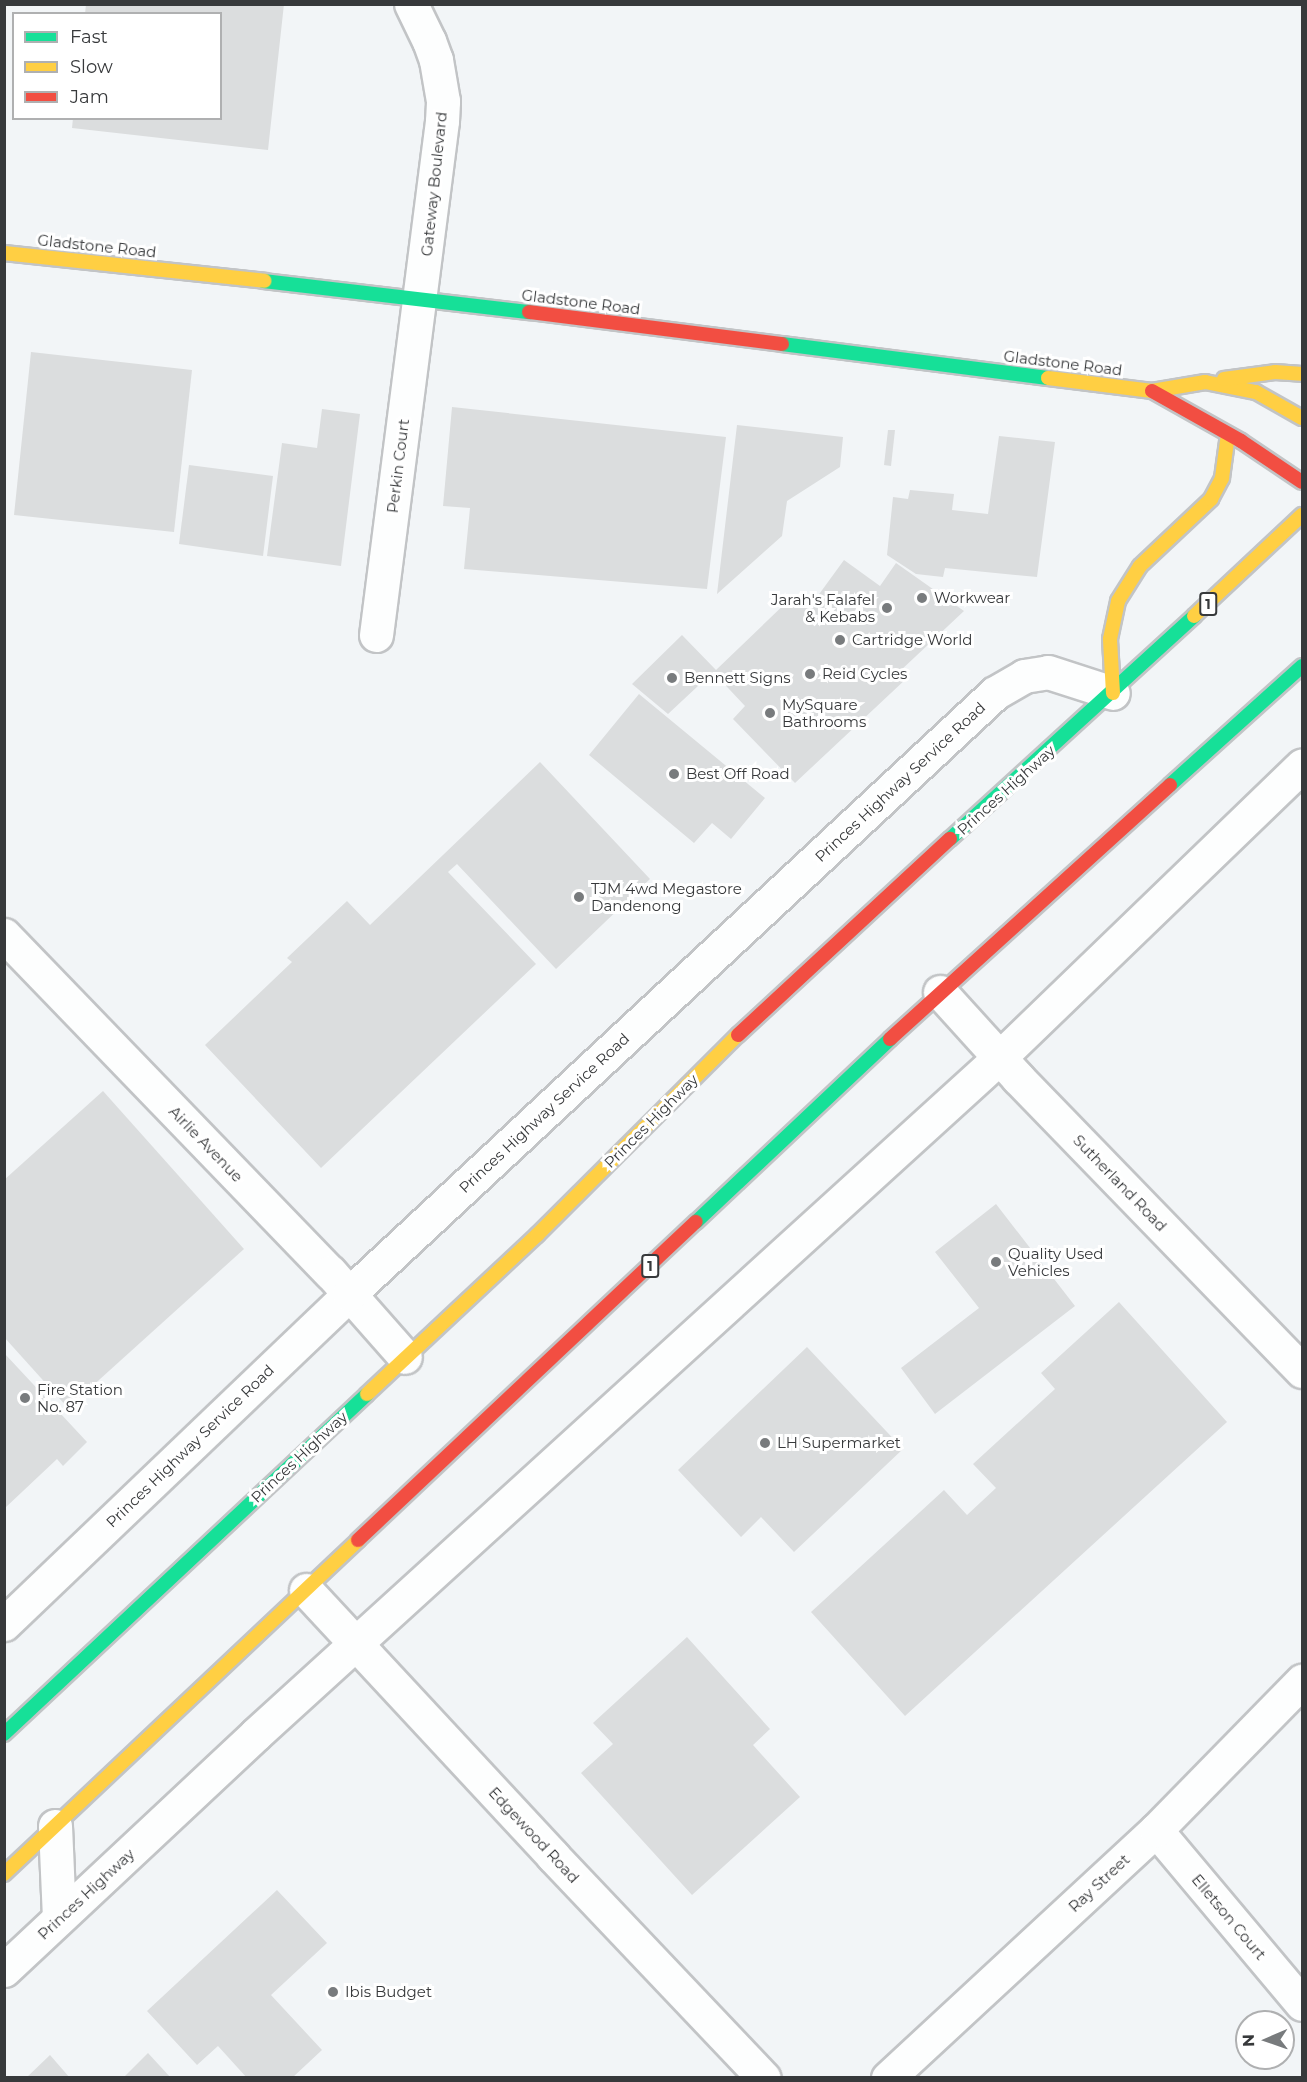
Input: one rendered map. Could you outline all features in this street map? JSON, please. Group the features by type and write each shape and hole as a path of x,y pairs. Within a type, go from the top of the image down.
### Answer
{"main road":[{"name":"Gladstone Road","path":"4,253 421,298 1152,391 1205,382 1256,392 1302,418"},
{"path":"1205,382 1275,372 1302,374"},
{"name":"Gladstone Road","path":"1152,391 1228,434 1302,482"},
{"path":"1113,693 1110,639 1118,601 1140,566 1211,499 1222,478 1228,434"},
{"name":"Princes Highway","path":"4,1734 537,1235 674,1096 835,943 1113,693 1302,515"},
{"name":"1","path":"4,1874 940,992 1302,666"}],"street":[{"name":"Gateway Boulevard","path":"411,4 429,40 443,100 421,298"},
{"name":"Perkin Court","path":"376,634 421,298"},
{"name":"Princes Highway Service Road","path":"4,1624 350,1294 995,693 1024,676 1048,672 1113,693"},
{"name":"Princes Highway","path":"4,1970 999,1058 1302,765"},
{"name":"Airlie Avenue","path":"4,935 350,1294 405,1357"},
{"name":"Sutherland Road","path":"940,992 999,1058 1302,1371"},
{"name":"Edgewood Road","path":"306,1590 764,2078"},
{"name":"Ray Street","path":"888,2078 1156,1830 1302,1681"},
{"path":"55,1826 59,1918"},
{"name":"Elletson Court","path":"1156,1830 1302,2004"}],"building":[{"path":"86,4 284,4 268,150 72,128 73,120 222,120 222,12 85,12"},
{"path":"31,352 192,370 174,532 14,515"},
{"path":"452,407 726,437 707,589 464,569 470,508 443,506"},
{"path":"322,409 360,414 341,566 267,556 282,443 317,448"},
{"path":"737,425 843,437 840,467 787,501 782,536 717,594"},
{"path":"888,430 895,430 891,466 884,465"},
{"path":"999,436 1055,442 1037,577 945,568 943,577 916,574 887,555 893,497 908,499 910,490 954,494 952,510 988,514"},
{"path":"189,465 273,476 263,556 179,544"},
{"path":"844,560 880,586 896,563 964,611 899,672 907,678 795,783 733,719 745,706 713,672 668,714 632,684 682,635 716,670 792,597 809,608"},
{"name":"Best Off Road","path":"639,694 765,798 731,839 712,823 694,843 589,755"},
{"path":"540,762 650,879 556,969 457,864 448,872 536,964 321,1168 205,1045 292,962 287,958 347,901 370,925"},
{"path":"103,1091 244,1249 68,1408 4,1337 4,1180"},
{"path":"996,1204 1075,1306 935,1414 901,1368 979,1308 935,1252"},
{"path":"1119,1302 1227,1422 905,1716 811,1612 944,1490 967,1515 996,1488 973,1464 1055,1389 1041,1373"},
{"path":"807,1347 903,1449 794,1552 761,1517 741,1537 678,1470"},
{"name":"Fire Station No. 87","path":"5,1354 87,1442 63,1466 57,1459 5,1508"},
{"path":"687,1637 770,1729 753,1745 800,1797 692,1895 581,1773 613,1744 593,1723"},
{"path":"277,1890 327,1943 271,1995 322,2050 292,2078 247,2078 218,2046 197,2065 147,2011"},
{"path":"148,2053 171,2078 123,2078"},
{"path":"50,2055 70,2078 26,2078"}],"traffic: fast":[{"path":"264,281 529,312"},
{"path":"782,344 1048,378"},
{"path":"950,839 1194,616"},
{"path":"1170,785 1302,666"},
{"path":"696,1222 890,1039"},
{"path":"4,1734 367,1394"}],"traffic: slow":[{"path":"4,253 264,281"},
{"path":"1224,379 1275,372 1302,374"},
{"path":"1048,378 1152,391 1205,382 1256,392 1302,418"},
{"path":"1113,693 1110,639 1118,601 1140,566 1211,499 1222,478 1228,434"},
{"path":"1194,616 1302,515"},
{"path":"367,1394 537,1235 738,1035"},
{"path":"4,1874 358,1540"}],"traffic: jam":[{"path":"529,312 782,344"},
{"path":"1152,391 1241,441 1302,482"},
{"path":"890,1039 1170,785"},
{"path":"738,1035 950,839"},
{"path":"358,1540 696,1222"}],"place":[{"name":"Workwear","path":"922,598"},
{"name":"Jarah's Falafel & Kebabs","path":"887,608"},
{"name":"Cartridge World","path":"840,640"},
{"name":"Reid Cycles","path":"810,674"},
{"name":"Bennett Signs","path":"672,678"},
{"name":"MySquare Bathrooms","path":"770,713"},
{"name":"Best Off Road","path":"674,774"},
{"name":"TJM 4wd Megastore Dandenong","path":"579,897"},
{"name":"Quality Used Vehicles","path":"996,1262"},
{"name":"Fire Station No. 87","path":"25,1398"},
{"name":"LH Supermarket","path":"765,1443"},
{"name":"Ibis Budget","path":"333,1992"}]}
